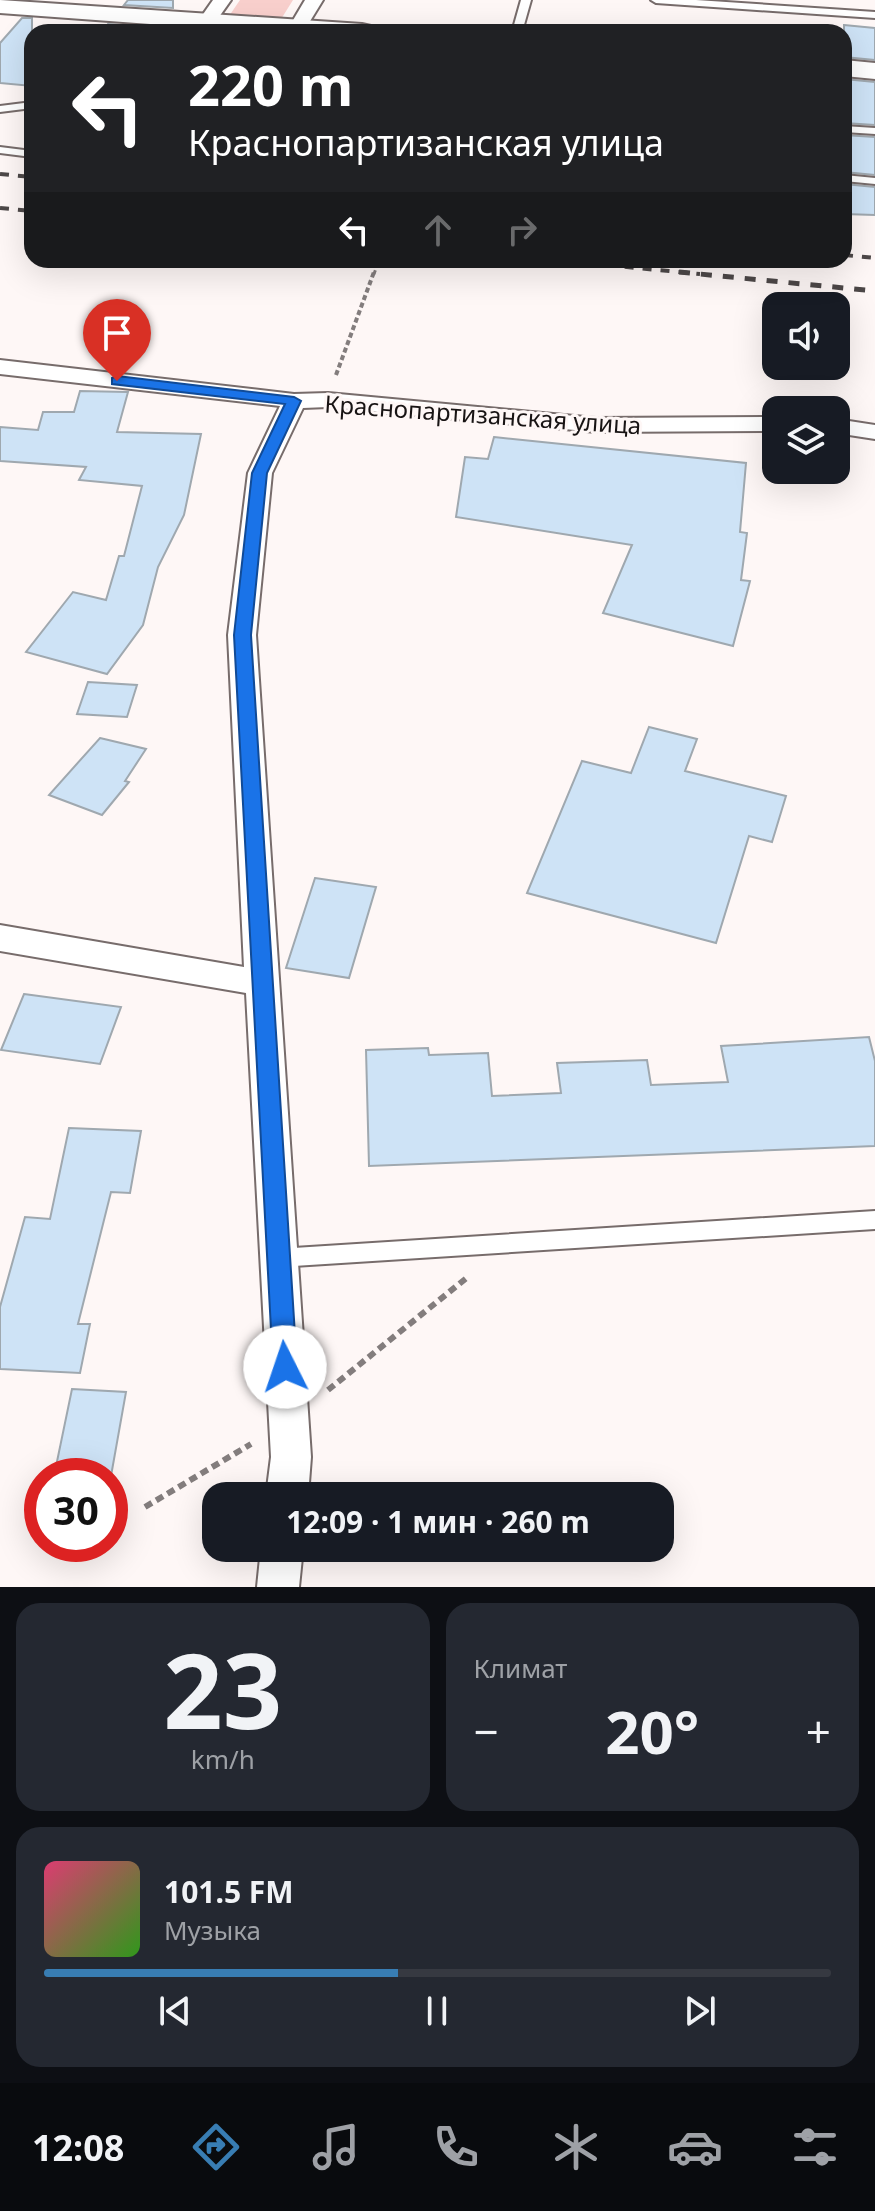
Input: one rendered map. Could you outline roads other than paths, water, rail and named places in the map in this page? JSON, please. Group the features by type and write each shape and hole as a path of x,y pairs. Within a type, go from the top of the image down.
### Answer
{"main road":[{"path":"14,4 270,24"},
{"path":"852,69 875,71"}],"street":[{"path":"300,24 314,0"},
{"name":"Краснопартизанская улица","path":"0,367 294,401 328,400 596,425 762,424"},
{"path":"288,1482 291,1457 242,635 260,473 294,401"},
{"path":"850,428 875,432"},
{"path":"0,938 262,983"},
{"path":"278,1587 281,1562"}],"lane":[{"path":"519,24 526,0"},
{"path":"656,0 875,15"},
{"path":"0,109 24,106"},
{"path":"852,130 875,131"},
{"path":"0,150 24,153"},
{"path":"852,179 875,181"},
{"path":"277,1258 875,1220"}],"railway":[{"path":"0,174 24,176"},
{"path":"0,208 24,210"},
{"path":"852,256 875,258"},
{"path":"637,268 679,272"},
{"path":"679,272 700,274"},
{"path":"679,272 875,291"}]}
